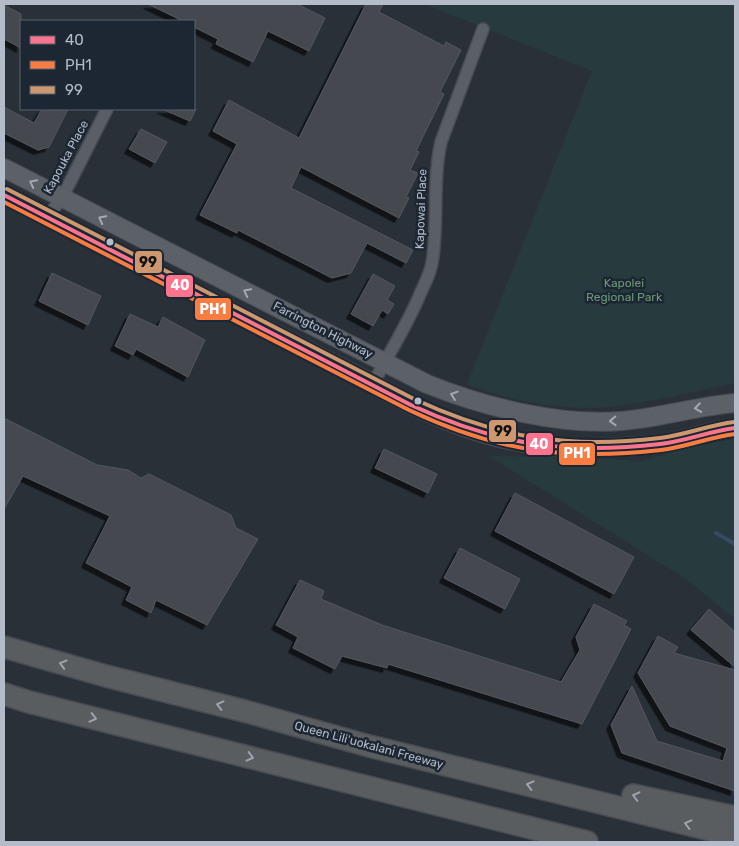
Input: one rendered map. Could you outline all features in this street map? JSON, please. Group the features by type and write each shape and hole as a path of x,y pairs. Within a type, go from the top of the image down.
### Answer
{"highway":[{"name":"Queen Liliʻuokalani Freeway","path":"4,647 369,746 735,836"},
{"path":"4,694 28,702 587,842"},
{"path":"4,698 28,702"},
{"path":"248,712 379,734 660,802 735,817"},
{"path":"365,786 539,842"}],"main road":[{"name":"Farrington Highway","path":"4,168 427,384 453,395 531,414 583,422 622,421 735,403"},
{"name":"Farrington Highway","path":"4,194 422,410 496,437 564,447 618,447 662,444 735,428"}],"street":[{"name":"Kapowai Place","path":"373,384 410,316 429,274 435,238 437,160 441,142 483,29"},
{"name":"Kapouka Place","path":"47,217 62,198 106,110"}],"green space":[{"name":"Kapolei Regional Park","path":"424,4 735,4 735,383 633,404 591,408 528,402 467,384 592,71"},
{"path":"735,439 735,619 686,579 489,456 574,457 639,462 699,444"}],"building":[{"path":"148,4 297,4 325,18 309,51 268,31 253,62 216,44 218,39 195,28 195,20 181,20"},
{"path":"366,4 383,4 379,12 444,46 446,42 461,50 440,92 444,94 416,151 419,152 410,170 418,173 406,197 409,198 399,218 301,167 291,188 413,250 406,263 367,243 351,273 332,278 238,230 237,233 200,215 237,144 213,131 229,100 299,138"},
{"path":"4,5 21,14 20,47 4,39"},
{"path":"4,107 34,123 41,110 68,110 49,147 38,150 4,133"},
{"path":"196,109 190,121 164,110"},
{"path":"141,129 167,142 155,163 129,149"},
{"path":"52,273 101,296 88,325 39,301"},
{"path":"373,274 395,286 387,300 394,304 388,314 382,310 373,326 351,314"},
{"path":"130,314 158,327 163,317 205,340 188,377 136,349 133,355 115,346"},
{"path":"4,418 97,465 128,470 141,478 149,474 231,515 236,528 258,539 207,625 156,600 151,613 126,600 132,587 86,563 110,516 23,476 4,509"},
{"path":"384,449 437,474 428,493 375,468"},
{"path":"515,493 634,557 614,594 495,531"},
{"path":"460,548 520,579 505,609 444,578"},
{"path":"300,580 324,591 321,599 382,625 561,682 580,650 576,637 594,604 627,621 624,625 631,629 582,724 388,664 387,668 342,656 335,669 293,648 298,637 276,625"},
{"path":"709,609 735,632 735,667 691,630"},
{"path":"658,636 678,647 674,653 735,670 735,791 622,753 611,725 632,686 657,741 723,761 727,748 670,726 638,673"}],"waterway":[{"path":"716,533 735,544"}],"transit line":[{"name":"99","path":"7,189 414,399 475,423 534,437 563,441 594,442 660,438 734,422"},
{"name":"40","path":"4,195 411,405 473,430 533,444 594,448 660,444 735,428"},
{"name":"PH1","path":"4,202 409,410 471,435 501,444 532,450 594,454 661,450 735,434"}]}
